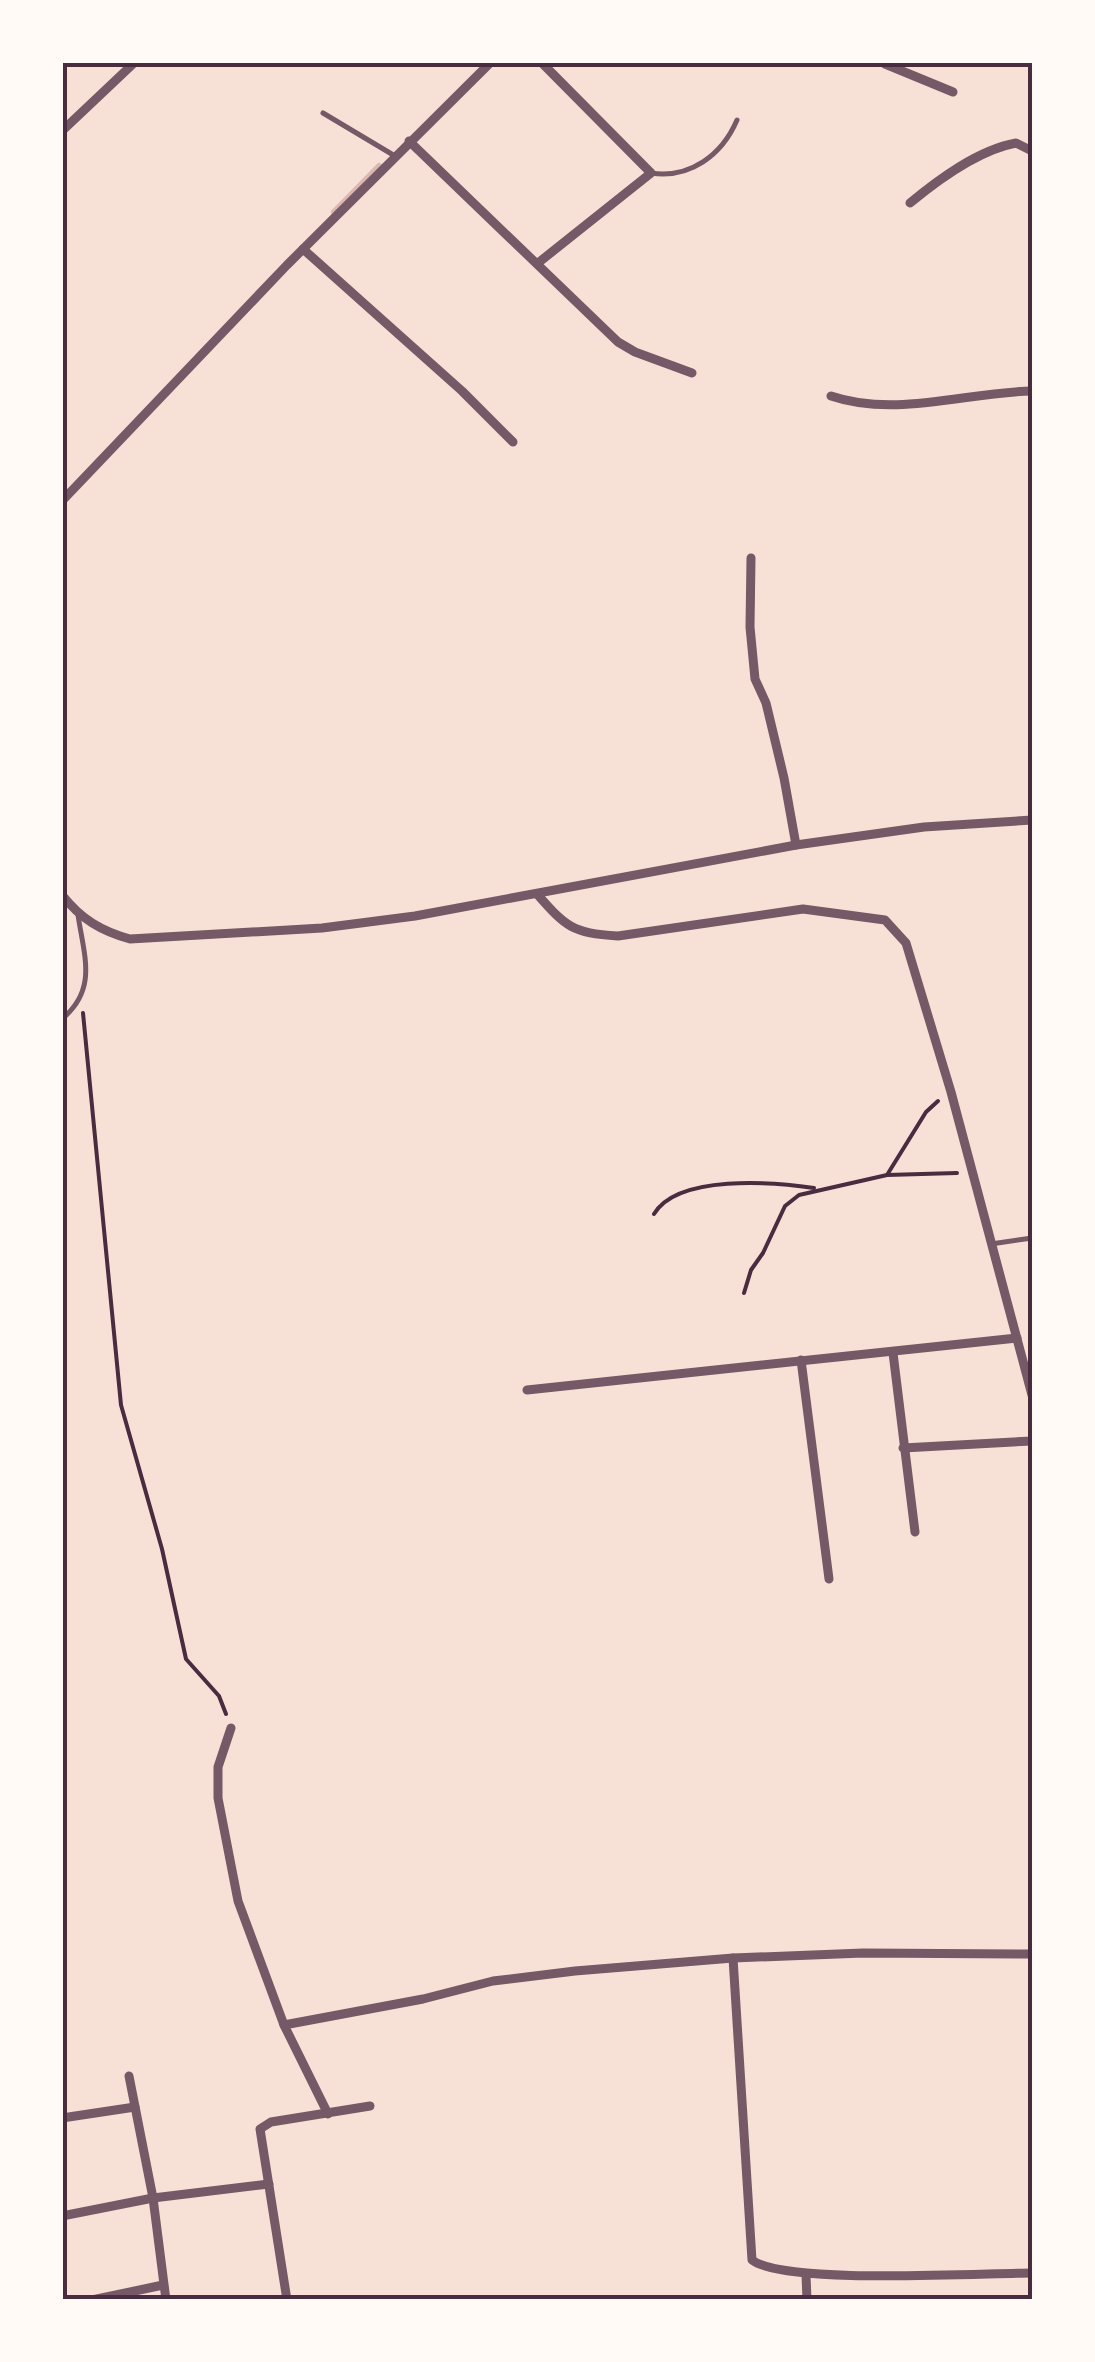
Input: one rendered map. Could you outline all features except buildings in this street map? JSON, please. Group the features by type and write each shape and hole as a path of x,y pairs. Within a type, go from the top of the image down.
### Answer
{"street":[{"path":"62,131 135,62"},
{"path":"62,502 303,249 491,62"},
{"path":"538,263 651,174 541,62"},
{"path":"884,63 954,92"},
{"path":"410,141 618,342 692,373"},
{"path":"910,203 936,182 998,148 1016,143 1032,150"},
{"path":"303,249 462,390 512,442"},
{"path":"832,396 852,403 889,404 1032,391"},
{"path":"751,558 750,628 755,679 766,703 796,845"},
{"path":"62,895 78,915 107,933 130,939 322,928 538,894 796,845 924,827 1032,820"},
{"path":"538,894 565,926 593,935 618,936 803,908 885,920 906,943 951,1092 1032,1395"},
{"path":"528,1390 1017,1338"},
{"path":"893,1353 915,1532"},
{"path":"801,1360 829,1579"},
{"path":"903,1448 1032,1440"},
{"path":"231,1728 218,1767 218,1798 238,1901 284,2025 328,2114"},
{"path":"284,2025 423,1999 493,1980 733,1958 863,1953 1032,1954"},
{"path":"733,1958 752,2260 760,2266 806,2274 1032,2273"},
{"path":"129,2076 153,2198 166,2300"},
{"path":"288,2300 260,2129 271,2122 370,2106"},
{"path":"62,2118 135,2107"},
{"path":"62,2216 153,2198 269,2184"},
{"path":"806,2274 807,2300"},
{"path":"92,2300 163,2285"}],"lane":[{"path":"322,113 395,156"},
{"path":"651,174 668,176 692,169 710,158 730,137 737,120"},
{"path":"62,1019 82,1000 87,974 78,915"},
{"path":"991,1244 1032,1238"}],"path":[{"path":"82,1000 121,1404 162,1549 186,1659 219,1696 231,1728"},
{"path":"887,1175 926,1112 951,1092"},
{"path":"744,1293 751,1270 785,1206 799,1195 887,1175 945,1176 971,1170"},
{"path":"654,1214 676,1193 706,1185 780,1183 819,1189"}],"waterway":[{"path":"334,212 379,166"}]}
